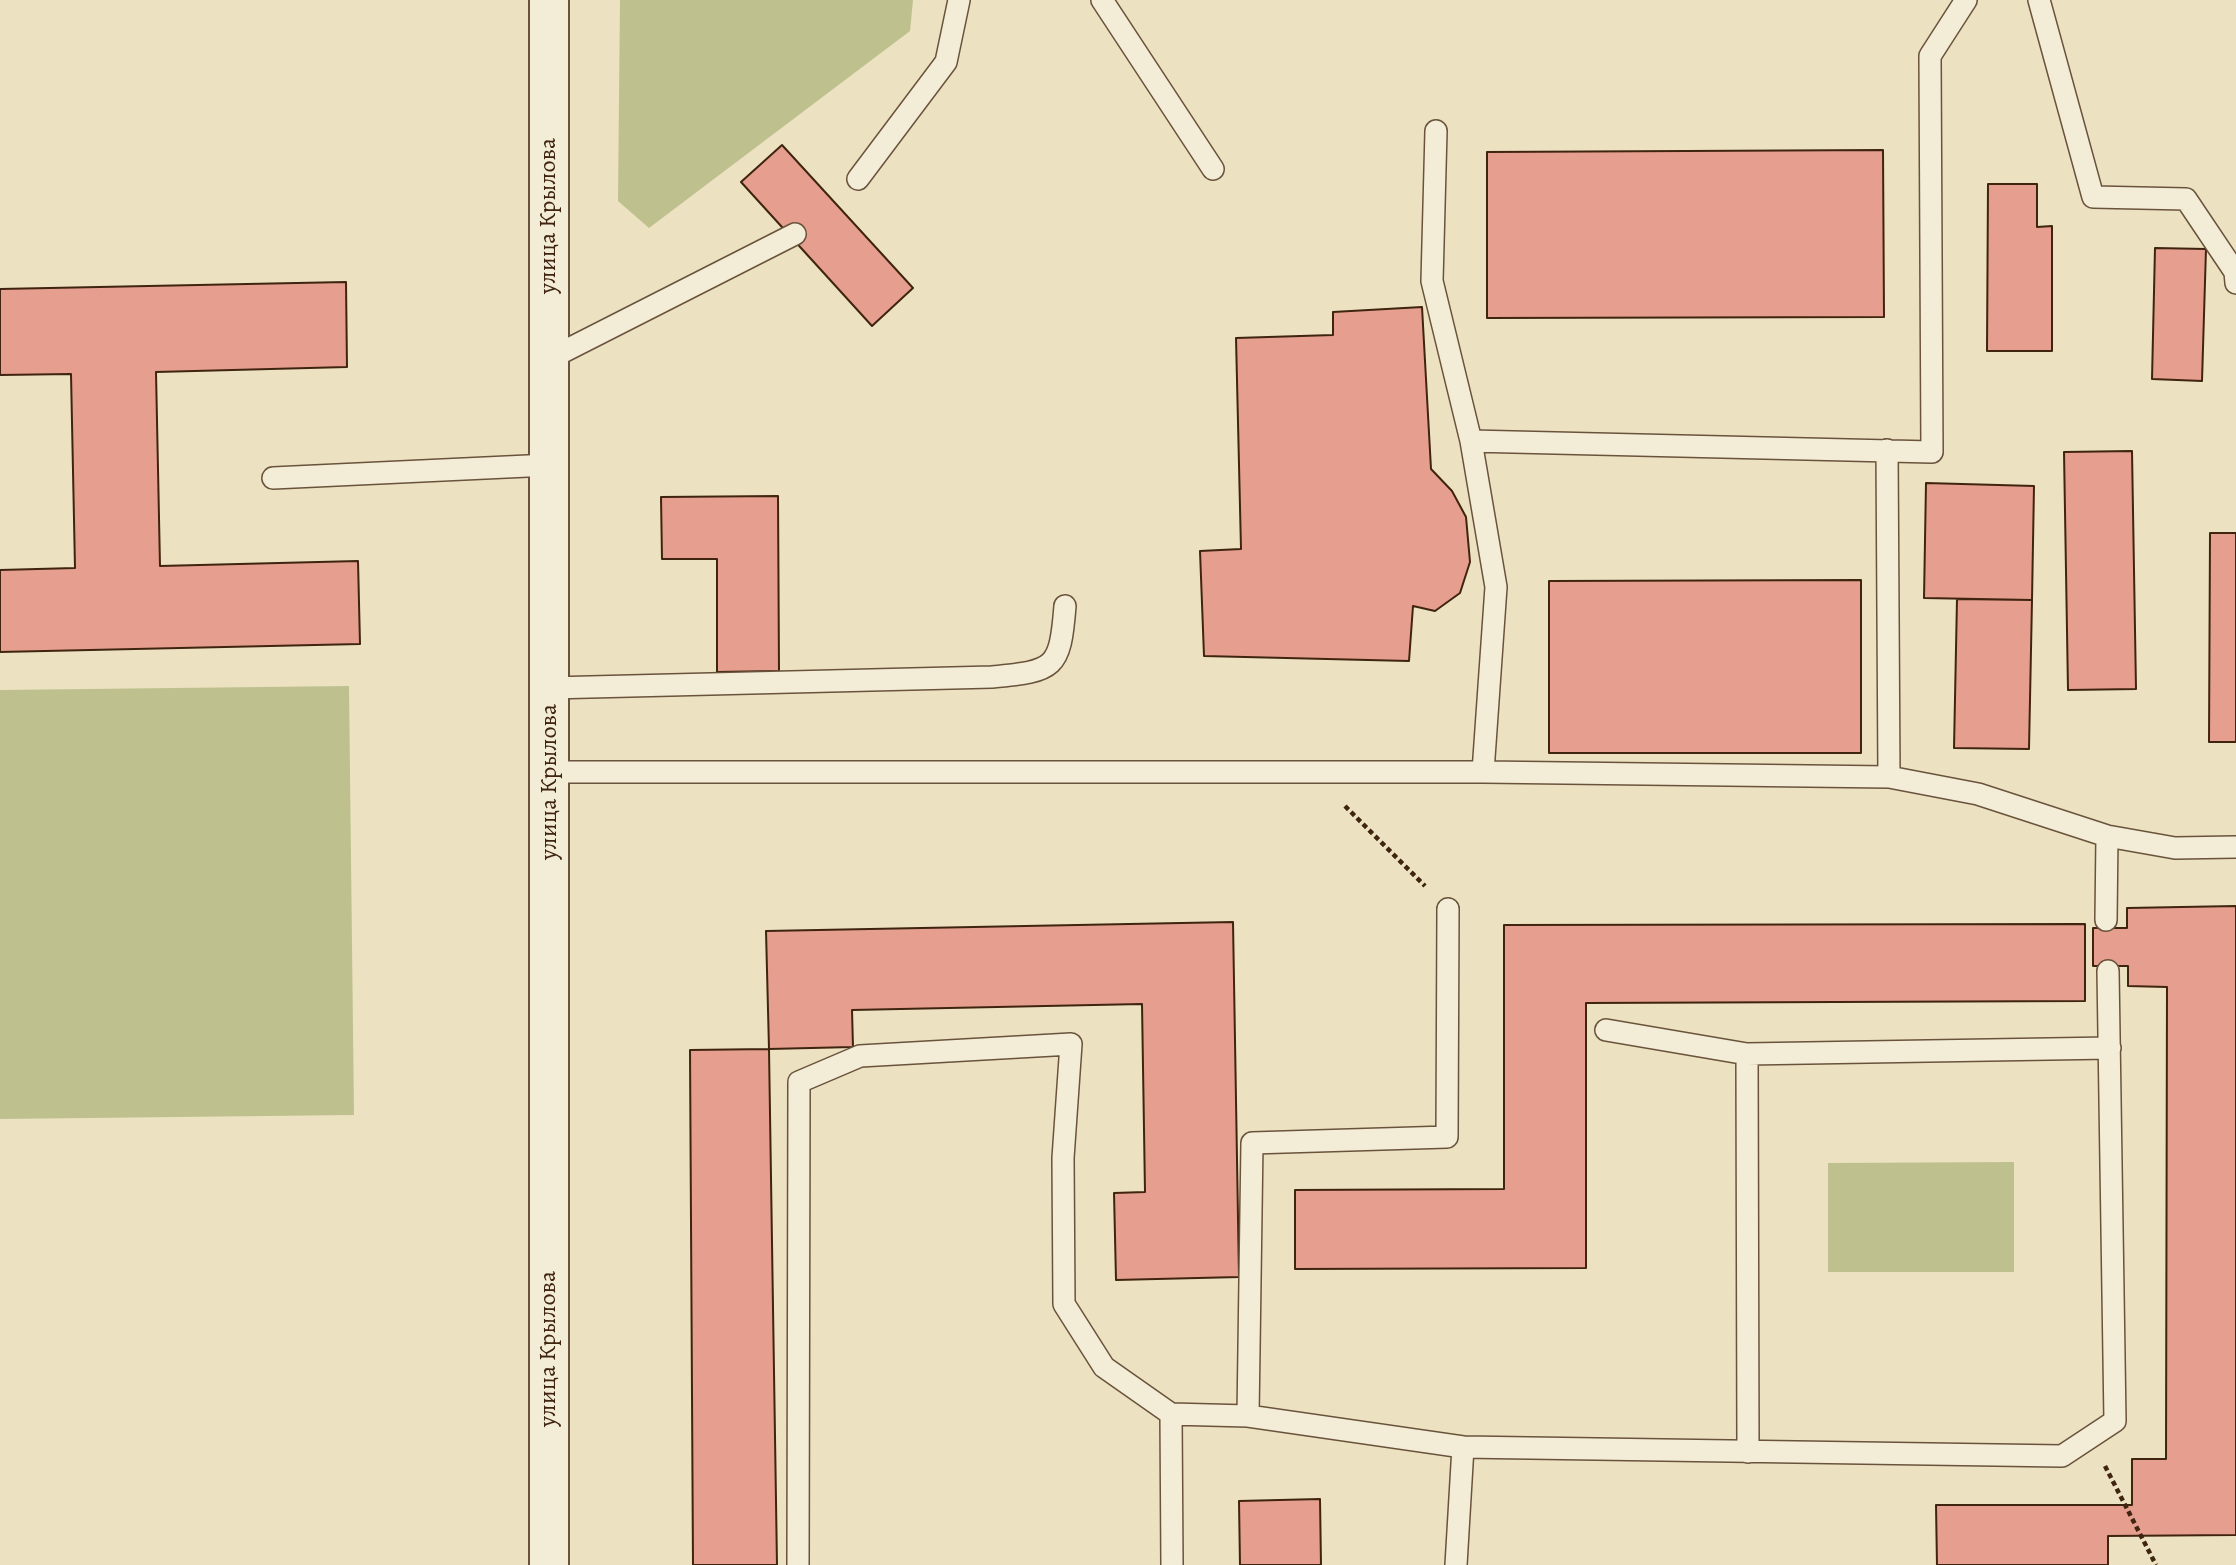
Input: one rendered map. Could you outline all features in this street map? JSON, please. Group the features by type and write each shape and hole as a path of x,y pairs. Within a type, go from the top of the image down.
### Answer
{"street":[{"name":"улица Крылова","path":"549,0 549,1565"}],"lane":[{"path":"858,179 946,62 959,0"},
{"path":"1102,0 1213,169"},
{"path":"1471,441 1932,452 1930,56 1966,0"},
{"path":"2039,0 2093,197 2186,199 2235,272 2236,282"},
{"path":"1436,131 1432,281 1471,441 1496,587 1483,772"},
{"path":"549,359 795,234"},
{"path":"1887,450 1889,777"},
{"path":"273,478 549,465"},
{"path":"551,688 1031,673 1049,664 1061,648 1065,606"},
{"path":"549,772 1483,772 1889,777 1978,794 2107,836 2175,848 2236,847"},
{"path":"2106,920 2107,836"},
{"path":"1248,1416 1252,1143 1447,1137 1448,909"},
{"path":"798,1565 799,1082 860,1056 1071,1044 1063,1158 1064,1304 1104,1367 1171,1414 1248,1416 1463,1447 2062,1456 2115,1421 2108,971"},
{"path":"1606,1030 1747,1054 2110,1048"},
{"path":"1747,1054 1748,1452"},
{"path":"1171,1414 1172,1565"},
{"path":"1456,1565 1463,1447"}],"path":[{"path":"1311,772 1448,909"},
{"path":"2090,1437 2156,1565"}],"green space":[{"path":"620,0 913,0 910,31 649,228 618,201"},
{"path":"349,686 354,1115 0,1119 0,690"},
{"path":"2014,1162 2014,1272 1828,1272 1828,1163"}],"building":[{"path":"782,145 913,288 872,326 741,182"},
{"path":"1883,150 1884,317 1487,318 1487,152"},
{"path":"1988,184 2037,184 2037,227 2052,226 2052,351 1987,351"},
{"path":"2155,248 2206,249 2202,381 2152,379"},
{"path":"346,282 347,367 156,372 160,566 358,561 360,644 0,652 0,570 75,568 71,374 0,375 0,289"},
{"path":"1422,307 1431,469 1452,491 1466,517 1470,562 1460,593 1435,611 1413,606 1409,661 1204,656 1200,551 1241,549 1236,338 1333,335 1333,312"},
{"path":"2132,451 2136,689 2068,690 2064,452"},
{"path":"1926,483 2034,486 2032,600 1924,598"},
{"path":"778,496 779,671 717,672 717,559 662,559 661,497"},
{"path":"2210,533 2236,533 2236,742 2209,742"},
{"path":"1861,580 1861,753 1549,753 1549,581"},
{"path":"1957,599 2032,600 2029,749 1954,748"},
{"path":"2236,906 2236,1535 2108,1536 2108,1565 1937,1565 1936,1505 2132,1505 2132,1459 2166,1459 2167,987 2128,986 2128,966 2093,966 2093,928 2127,928 2127,908"},
{"path":"1233,922 1239,1277 1116,1280 1114,1193 1145,1192 1142,1004 852,1010 853,1047 769,1049 766,931"},
{"path":"2085,924 2085,1001 1586,1003 1586,1268 1295,1269 1295,1190 1504,1189 1504,925"},
{"path":"769,1049 777,1565 693,1565 690,1050"},
{"path":"1320,1499 1321,1565 1240,1565 1239,1501"}]}
